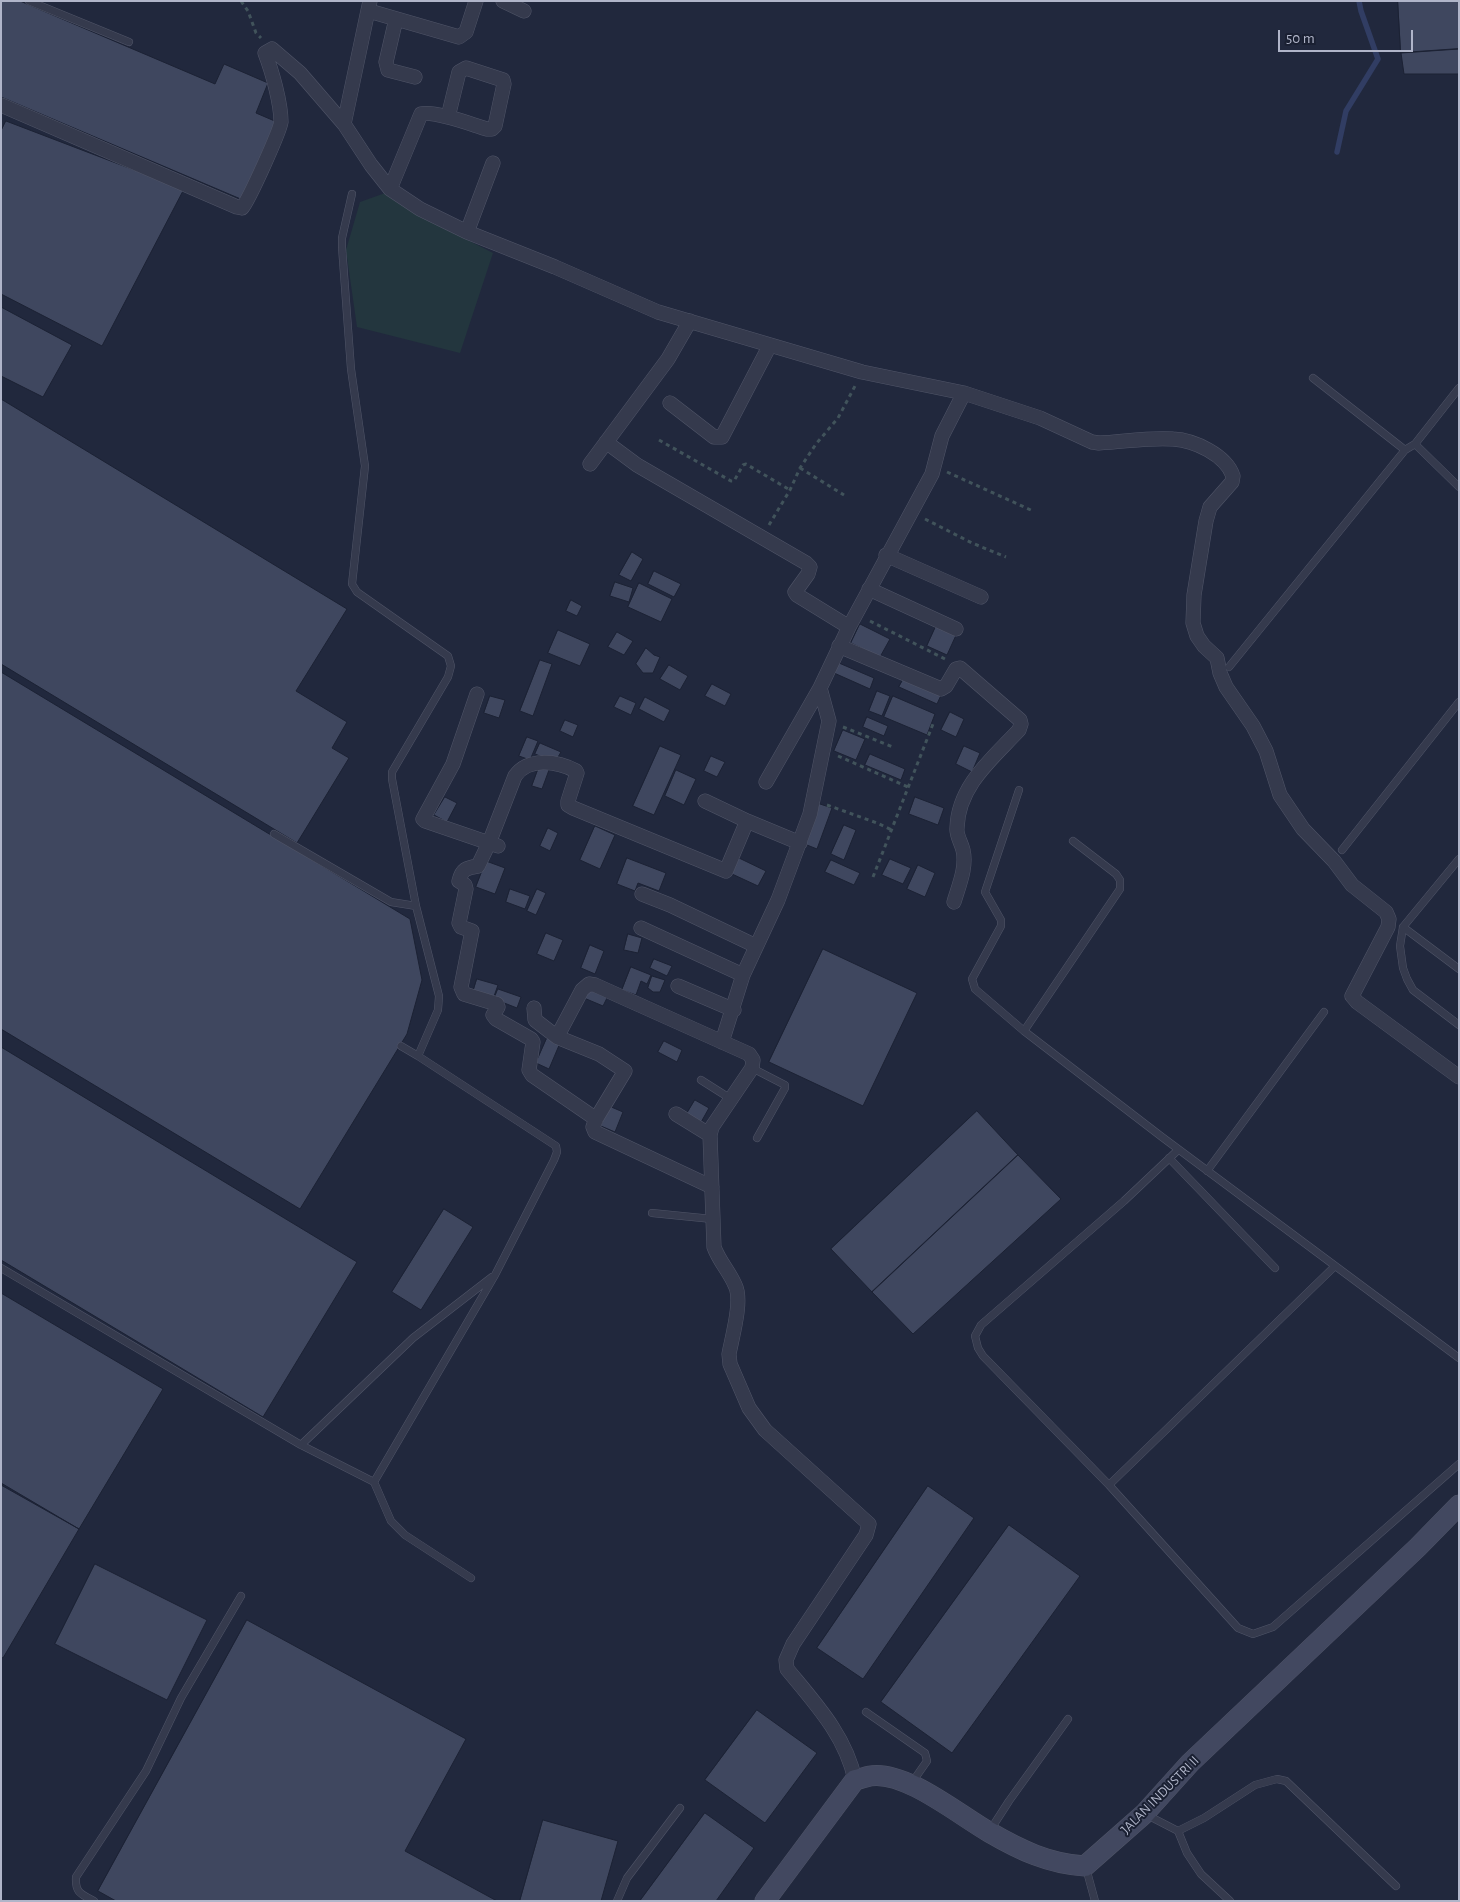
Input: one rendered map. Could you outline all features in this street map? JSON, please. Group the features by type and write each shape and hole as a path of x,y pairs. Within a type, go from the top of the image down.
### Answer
{"main road":[{"name":"JALAN INDUSTRI II","path":"1085,1866 1144,1814 1190,1763 1418,1547 1459,1505"},
{"path":"765,1901 855,1780 871,1776 890,1777 911,1784 989,1832 1040,1857 1064,1864 1085,1866"}],"street":[{"path":"344,124 369,6 396,19 458,36 466,32 476,1"},
{"path":"503,1 524,11"},
{"path":"396,19 386,62 387,67 388,70 415,77"},
{"path":"1,105 237,208 242,208 281,123 271,68 265,53 272,49 300,73 344,124 371,165 390,188 420,209 467,232 555,267 658,312 862,372 964,393 1040,418 1092,442 1179,439 1216,455 1233,474 1232,482 1210,507 1206,521 1194,595 1193,623 1197,636 1204,646 1217,658 1220,673 1226,687 1253,726 1266,751 1280,795 1303,829 1334,861 1352,885 1386,912 1389,919 1388,927 1352,996 1357,1002 1459,1077"},
{"path":"390,188 421,114 448,117 492,129 495,126 503,80 466,68 461,70 448,117"},
{"path":"467,232 493,163"},
{"path":"590,464 668,359 690,321"},
{"path":"670,403 714,437 722,437 770,346"},
{"path":"766,782 820,688 839,646 886,555 912,512 934,466 942,436 964,393"},
{"path":"606,442 637,465 806,563 810,567 795,592 797,595 849,627"},
{"path":"886,555 982,598"},
{"path":"869,589 956,629"},
{"path":"839,646 942,689 946,686 956,669 960,668 1020,720 1019,730 970,782 958,813 956,830 963,849 964,864 954,902"},
{"path":"722,1042 734,1010 743,975 778,900 800,843 813,800 829,721 820,688"},
{"path":"478,694 453,764 423,817 425,821 494,845"},
{"path":"596,1119 532,1075 528,1070 533,1042 528,1036 496,1019 493,1015 498,1007 497,1004 464,994 462,990 472,931 460,926 466,889 465,885 459,881 461,873 465,868 478,866 494,845 514,776 520,768 538,762 554,764 576,771 568,802 568,805 572,808 660,842 726,871 747,821"},
{"path":"705,801 800,843"},
{"path":"642,894 670,905 756,946"},
{"path":"641,928 743,975"},
{"path":"557,1037 582,990 588,984 595,985 749,1054 753,1060 752,1068 712,1127 710,1135 714,1247 718,1259 736,1286 739,1298 729,1354 730,1364 749,1408 765,1430 869,1524 866,1535 793,1644 786,1660 787,1669 830,1721 853,1769 855,1780"},
{"path":"678,986 734,1010"},
{"path":"534,1008 535,1020 557,1037 599,1054 625,1071 596,1119 593,1127 595,1132 712,1187"},
{"path":"676,1114 710,1135"}],"lane":[{"path":"30,1 129,42"},
{"path":"352,194 342,238 342,247 351,369 365,466 352,584 357,592 448,656 451,666 448,676 392,772 416,906 439,996 438,1010 418,1056"},
{"path":"1313,378 1404,450"},
{"path":"1229,667 1404,450 1415,444 1459,388"},
{"path":"1415,444 1459,487"},
{"path":"1342,850 1459,702"},
{"path":"1019,790 985,892 1001,920 1001,926 972,979 972,986 1024,1031 1178,1150 1459,1358"},
{"path":"274,834 391,902 416,906"},
{"path":"1024,1031 1120,889 1120,880 1116,874 1073,841"},
{"path":"1459,859 1403,927 1400,946 1407,980 1413,990 1459,1025"},
{"path":"1403,927 1459,969"},
{"path":"1207,1171 1324,1012"},
{"path":"374,1482 495,1275 554,1160 556,1152 556,1146 401,1046"},
{"path":"752,1068 785,1085 757,1138"},
{"path":"700,1080 731,1099"},
{"path":"1178,1150 1124,1201 981,1324 975,1336 978,1348 983,1356 1109,1485 1238,1628 1253,1634 1272,1627 1459,1464"},
{"path":"1169,1158 1275,1268"},
{"path":"652,1212 712,1219"},
{"path":"1109,1485 1335,1266"},
{"path":"1,1268 301,1445 374,1482 391,1521 405,1535 471,1578"},
{"path":"301,1445 413,1338 495,1275"},
{"path":"94,1901 78,1892 75,1886 76,1877 146,1771 181,1698 241,1596"},
{"path":"866,1712 925,1752 927,1761 911,1784"},
{"path":"989,1832 1008,1801 1068,1718"},
{"path":"1178,1831 1204,1818 1255,1785 1272,1780 1286,1780 1396,1886"},
{"path":"617,1901 627,1878 680,1808"},
{"path":"1144,1814 1178,1831 1187,1853 1201,1874 1230,1901"},
{"path":"1085,1866 1095,1901"}],"path":[{"path":"240,1 248,11 256,33 272,49"},
{"path":"761,537 790,490 800,468 816,444 838,418 862,372"},
{"path":"659,440 731,481 734,481 743,465 746,464 790,490"},
{"path":"934,466 1032,511"},
{"path":"800,468 844,495"},
{"path":"912,512 972,543 1006,557"},
{"path":"856,614 934,652 960,668"},
{"path":"829,721 894,747"},
{"path":"873,877 933,724"},
{"path":"824,750 908,787"},
{"path":"813,800 892,830"}],"shaded area":[{"path":"388,192 417,214 493,253 460,353 357,327 346,250 360,202"}],"building":[{"path":"1,1 20,1 215,84 224,64 268,83 256,113 277,122 243,200 1,97"},
{"path":"1398,1 1459,1 1459,49 1401,53"},
{"path":"1459,49 1459,74 1404,74 1401,53"},
{"path":"6,121 184,189 102,346 1,294 1,131"},
{"path":"1,307 72,345 43,397 1,376"},
{"path":"1,399 347,609 296,691 347,722 332,748 349,758 297,843 1,664"},
{"path":"632,552 643,559 631,581 619,575"},
{"path":"654,571 681,584 674,597 648,584"},
{"path":"615,582 633,588 629,602 610,596"},
{"path":"639,583 672,599 661,622 628,607"},
{"path":"571,600 582,606 577,616 566,611"},
{"path":"860,624 890,639 880,657 851,643"},
{"path":"937,624 957,633 947,655 927,646"},
{"path":"558,630 590,644 580,666 548,653"},
{"path":"617,632 633,641 624,655 608,647"},
{"path":"646,648 654,655 660,657 653,673 643,673 636,664"},
{"path":"540,660 552,664 533,716 520,711"},
{"path":"839,663 874,678 870,689 834,673"},
{"path":"669,665 688,676 680,690 660,679"},
{"path":"1,672 410,919 422,980 407,1034 300,1209 1,1029"},
{"path":"905,676 942,693 937,704 899,687"},
{"path":"712,684 731,694 725,706 705,696"},
{"path":"877,691 890,696 882,716 869,711"},
{"path":"490,696 505,700 499,718 484,713"},
{"path":"620,696 636,703 631,715 614,707"},
{"path":"893,696 935,714 927,735 884,717"},
{"path":"645,697 670,710 664,722 639,709"},
{"path":"950,712 964,719 956,737 941,730"},
{"path":"867,717 888,726 884,736 863,727"},
{"path":"565,720 578,725 573,737 560,731"},
{"path":"843,730 865,739 856,760 834,751"},
{"path":"527,737 538,741 530,760 519,756"},
{"path":"540,743 561,752 555,762 535,754"},
{"path":"660,746 681,755 654,815 633,806"},
{"path":"964,746 980,753 972,772 956,764"},
{"path":"870,754 905,769 901,780 865,765"},
{"path":"711,756 725,762 717,777 704,771"},
{"path":"539,767 549,770 542,789 532,786"},
{"path":"676,770 696,779 684,805 665,796"},
{"path":"445,797 457,803 447,822 434,815"},
{"path":"915,797 944,808 938,825 909,814"},
{"path":"817,803 832,808 817,849 802,843"},
{"path":"844,825 856,830 844,860 831,854"},
{"path":"595,826 615,835 600,869 580,860"},
{"path":"548,828 558,833 550,851 540,846"},
{"path":"627,858 666,873 659,891 638,883 635,891 617,884"},
{"path":"739,858 766,871 758,886 732,874"},
{"path":"890,859 911,868 903,884 882,875"},
{"path":"831,860 860,873 854,885 825,872"},
{"path":"486,861 505,868 495,894 476,887"},
{"path":"918,865 935,873 925,897 907,889"},
{"path":"510,889 530,896 525,909 506,902"},
{"path":"537,889 546,893 536,915 527,911"},
{"path":"546,933 563,940 554,961 537,954"},
{"path":"628,934 642,938 638,953 624,950"},
{"path":"590,945 604,951 595,974 581,968"},
{"path":"823,949 917,993 863,1106 769,1062"},
{"path":"654,959 672,966 667,976 650,968"},
{"path":"631,967 651,975 647,984 641,981 636,995 622,990"},
{"path":"652,976 665,980 660,992 653,992 648,988"},
{"path":"477,979 498,985 493,999 473,992"},
{"path":"589,986 609,994 603,1006 584,998"},
{"path":"498,989 521,997 517,1008 494,999"},
{"path":"547,1038 560,1043 549,1069 536,1063"},
{"path":"664,1041 682,1050 677,1062 658,1052"},
{"path":"1,1047 357,1262 263,1417 1,1260"},
{"path":"695,1100 709,1108 700,1124 686,1115"},
{"path":"609,1106 623,1112 615,1132 601,1126"},
{"path":"977,1111 1018,1155 872,1292 831,1249"},
{"path":"1018,1155 1061,1199 913,1334 872,1292"},
{"path":"444,1209 473,1227 421,1310 392,1292"},
{"path":"1,1293 163,1389 79,1529 1,1483"},
{"path":"1,1485 79,1529 3,1658 1,1657"},
{"path":"928,1486 974,1518 863,1679 817,1648"},
{"path":"1009,1525 1080,1576 952,1753 881,1702"},
{"path":"95,1564 207,1620 167,1700 55,1644"},
{"path":"247,1620 466,1739 405,1851 497,1901 116,1901 98,1891"},
{"path":"757,1710 817,1753 765,1823 705,1780"},
{"path":"705,1813 754,1848 716,1901 640,1901"},
{"path":"543,1820 618,1841 601,1901 520,1901"}],"waterway":[{"path":"1337,152 1346,111 1378,59 1359,1"}]}
